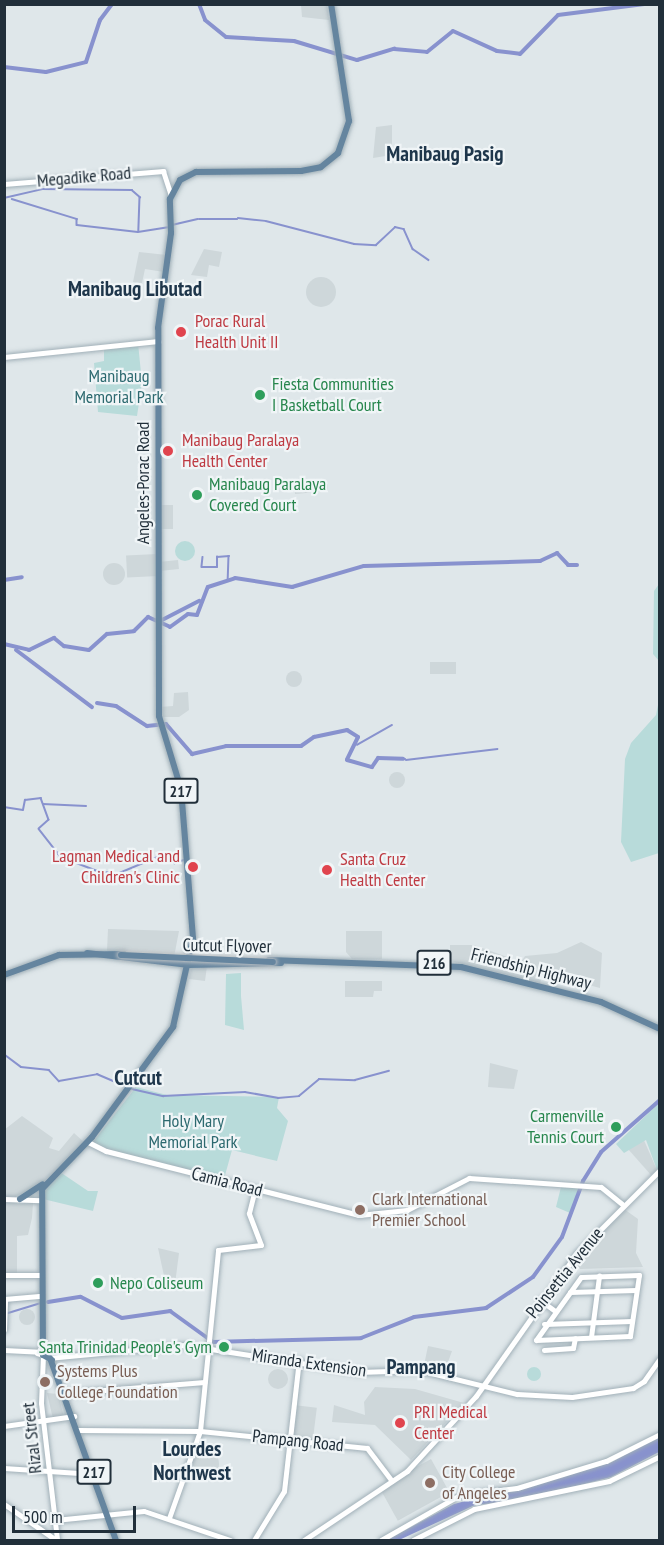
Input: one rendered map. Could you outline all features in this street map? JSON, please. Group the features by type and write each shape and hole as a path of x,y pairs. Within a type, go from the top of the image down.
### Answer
{"main road":[{"path":"171,196 180,180 196,172 321,166 347,138 345,89 331,4"},
{"name":"Angeles-Porac Road","path":"171,196 158,341 159,720 182,797 193,924 188,962"},
{"name":"Friendship Highway","path":"4,975 53,956 87,953 188,962 461,967 601,1002 660,1029"},
{"name":"Cutcut Flyover","path":"87,953 276,963"},
{"name":"217","path":"42,1300 41,1200 46,1182 88,1142 173,1028 188,962"},
{"path":"20,1199 46,1182"},
{"name":"Rizal Street","path":"42,1300 46,1356"},
{"name":"217","path":"46,1356 67,1394 116,1540"}],"street":[{"name":"Megadike Road","path":"4,184 163,171 171,196"},
{"path":"4,357 158,341"},
{"name":"Camia Road","path":"88,1142 255,1189 368,1216 407,1210 465,1178 581,1185 606,1189 622,1204"},
{"name":"Poinsettia Avenue","path":"304,1540 392,1481 483,1386 540,1301 622,1204 660,1170"},
{"path":"170,1518 200,1431 219,1249 261,1245 249,1212 255,1189"},
{"path":"4,1199 41,1200"},
{"path":"4,1275 41,1275"},
{"path":"639,1275 636,1290 630,1336 536,1340 544,1324 581,1277 639,1275"},
{"path":"591,1337 599,1276"},
{"path":"570,1292 636,1290"},
{"path":"4,1330 5,1299 42,1300"},
{"path":"540,1301 554,1312"},
{"path":"544,1324 632,1321"},
{"path":"544,1350 573,1348 575,1338"},
{"name":"Miranda Extension","path":"4,1350 46,1356 209,1344 359,1372 419,1370 483,1386 539,1396 615,1393 644,1381 660,1358"},
{"name":"Rizal Street","path":"46,1356 44,1421 56,1540"},
{"path":"254,1540 283,1496 299,1360"},
{"path":"67,1394 205,1382"},
{"path":"4,1426 74,1416"},
{"name":"Pampang Road","path":"78,1430 200,1431 369,1449 392,1481"},
{"path":"381,1540 460,1495 517,1488 606,1461 660,1434"},
{"path":"413,1540 474,1509 609,1480 660,1456"},
{"path":"7,1469 50,1474 94,1474"},
{"path":"4,1504 56,1540"},
{"path":"55,1520 141,1510 230,1540"}],"shaded area":[{"path":"301,5 327,5 329,20 302,17"},
{"path":"392,125 392,155 373,158 376,127"},
{"path":"204,249 222,252 219,267 209,265 207,277 191,275"},
{"path":"139,252 167,255 164,272 145,269 142,283 133,282"},
{"path":"321,277 327,278 335,286 335,298 327,306 321,307 315,306 307,298 306,292 307,286 315,278"},
{"path":"328,484 328,491 295,494 295,486"},
{"path":"160,505 173,505 173,529 160,529"},
{"path":"157,554 158,576 127,578 126,556"},
{"path":"178,560 179,569 162,571 161,562"},
{"path":"114,563 122,566 125,574 122,582 114,585 106,582 103,574 106,566"},
{"path":"430,662 456,662 456,674 430,674"},
{"path":"294,671 302,679 294,687 286,679"},
{"path":"188,692 189,710 179,717 160,717 159,707 173,706 174,693"},
{"path":"397,772 403,774 405,780 403,786 397,788 391,786 389,780 391,774"},
{"path":"108,929 179,931 174,957 107,951"},
{"path":"346,931 382,931 382,959 352,959 346,952"},
{"path":"581,942 602,953 600,988 543,973 540,983 450,961 450,945 474,945 521,962 525,956 557,953"},
{"path":"192,966 207,966 205,981 189,979"},
{"path":"345,981 382,981 382,991 374,991 373,997 345,997"},
{"path":"490,1063 518,1070 514,1089 488,1087"},
{"path":"22,1116 53,1138 49,1148 59,1151 74,1133 85,1143 40,1185 16,1196 17,1204 33,1203 32,1218 28,1235 17,1236 17,1275 5,1276 5,1286 4,1130"},
{"path":"643,1138 657,1170 651,1175 628,1149"},
{"path":"624,1209 638,1219 636,1253 643,1267 580,1269 575,1262"},
{"path":"158,1248 179,1253 175,1284 166,1285"},
{"path":"27,1309 35,1317 27,1325 19,1317"},
{"path":"428,1346 452,1351 443,1376 423,1370"},
{"path":"278,1369 285,1372 288,1379 285,1386 278,1389 271,1386 268,1379 271,1372"},
{"name":"PRI Medical Center","path":"375,1387 415,1389 464,1403 411,1460 375,1425 332,1422 334,1405 365,1415 364,1402"},
{"path":"47,1393 58,1394 64,1417 53,1419"},
{"path":"294,1405 317,1408 313,1443 290,1440"},
{"path":"205,1450 215,1454 219,1464 215,1474 205,1478 195,1474 191,1464 195,1454"},
{"path":"431,1459 449,1492 398,1521 379,1488"}],"green space":[{"name":"Manibaug Memorial Park","path":"138,343 142,383 137,416 98,412 94,363 104,361 104,347"},
{"path":"181,541 189,541 195,547 195,555 189,561 181,561 175,555 175,547"},
{"path":"659,584 659,661 653,654 654,591"},
{"path":"659,700 659,853 631,862 621,842 625,759 631,743 656,715"},
{"path":"241,973 244,1030 225,1025 226,974"},
{"name":"Holy Mary Memorial Park","path":"136,1087 167,1095 279,1097 277,1108 288,1121 277,1161 232,1150 224,1179 104,1149 93,1142"},
{"path":"659,1103 659,1168 657,1170 646,1140 624,1153 616,1144"},
{"path":"60,1172 88,1191 98,1191 93,1211 43,1199 44,1187"},
{"path":"561,1187 579,1187 570,1213 556,1207"},
{"path":"531,1367 537,1367 541,1374 537,1381 531,1381 527,1377 527,1371"}],"water":[{"path":"659,1436 659,1452 611,1477 522,1500 475,1505 399,1540 387,1540 454,1504 610,1463"}],"waterway":[{"path":"4,67 46,72 86,62 100,20 112,4"},
{"path":"199,4 205,20 226,37 294,41 357,60 394,49 427,52 453,31 497,51 520,54 558,15 644,4"},
{"path":"4,198 42,189 132,190 140,197 139,231"},
{"path":"12,199 77,219 77,225 138,232 168,227"},
{"path":"238,218 265,221"},
{"path":"172,225 197,219"},
{"path":"199,219 237,219"},
{"path":"266,221 354,244 376,245 395,227 404,229 413,249 429,260"},
{"path":"4,644 29,650 54,638 64,646 89,650 107,634 134,631 148,617 170,627 188,614 197,615 208,587 235,578 292,587 364,566 540,561 557,553 568,565 577,565"},
{"path":"203,557 202,567 217,567 217,557 229,556 228,580"},
{"path":"4,580 22,577"},
{"path":"162,620 199,601"},
{"path":"16,650 92,707"},
{"path":"97,703 116,706 147,726 166,724 192,754 226,746 301,746 314,737 347,730 358,737 347,760 372,767 378,758 403,759"},
{"path":"357,745 392,725"},
{"path":"406,760 497,749"},
{"path":"4,807 23,810 25,800 41,798 49,820 39,829 61,857 98,871 117,874 160,856 174,863 184,860"},
{"path":"43,804 86,806"},
{"path":"4,1054 21,1067 49,1070 59,1081 97,1074 128,1087"},
{"path":"132,1089 163,1096 245,1092 278,1098 299,1096 319,1079 355,1080 389,1071"},
{"path":"48,1302 81,1297 122,1318 170,1311 213,1342 361,1338 414,1317 486,1308 533,1277 562,1237 583,1181 601,1152 660,1100"},
{"path":"5,1314 41,1303"}],"place":[{"name":"Porac Rural Health Unit II","path":"181,332"},
{"name":"Fiesta Communities I Basketball Court","path":"260,395"},
{"name":"Manibaug Paralaya Health Center","path":"168,451"},
{"name":"Manibaug Paralaya Covered Court","path":"197,495"},
{"name":"Lagman Medical and Children's Clinic","path":"193,867"},
{"name":"Santa Cruz Health Center","path":"327,870"},
{"name":"Carmenville Tennis Court","path":"616,1127"},
{"name":"Clark International Premier School","path":"360,1210"},
{"name":"Nepo Coliseum","path":"98,1283"},
{"name":"Santa Trinidad People's Gym","path":"224,1347"},
{"name":"Systems Plus College Foundation","path":"45,1382"},
{"name":"PRI Medical Center","path":"400,1423"},
{"name":"City College of Angeles","path":"430,1483"}],"district":[{"name":"Manibaug Pasig","path":"445,154"},
{"name":"Manibaug Libutad","path":"135,289"},
{"name":"Cutcut","path":"138,1078"},
{"name":"Pampang","path":"421,1367"},
{"name":"Lourdes Northwest","path":"192,1461"}]}
